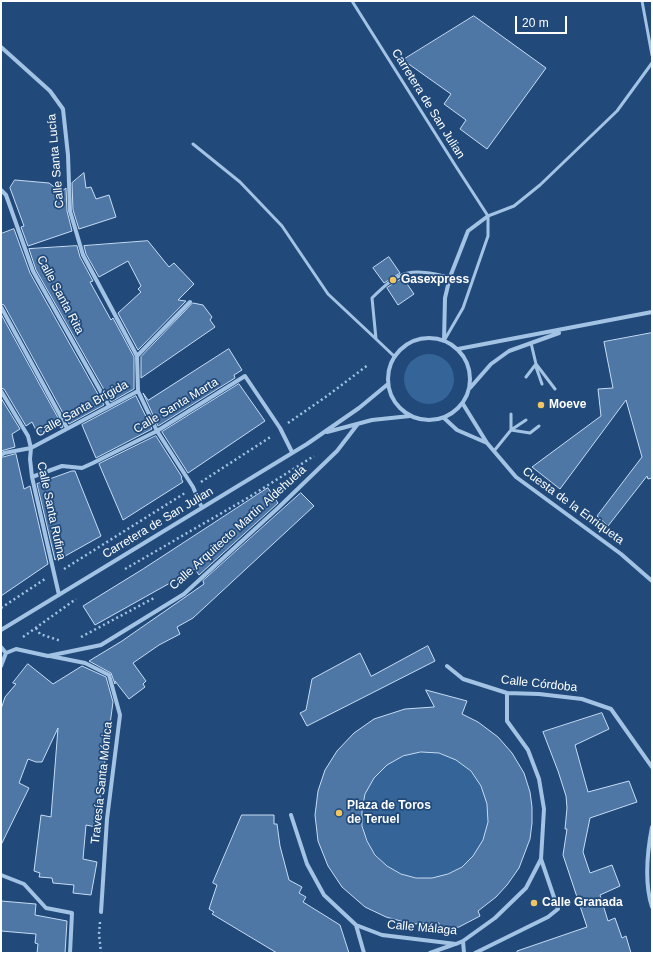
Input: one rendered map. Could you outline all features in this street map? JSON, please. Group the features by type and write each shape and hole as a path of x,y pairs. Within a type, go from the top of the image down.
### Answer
{"street":[{"name":"Calle Santa Lucía","path":"1,47 50,92 63,109 68,155 70,211 83,255 137,356"},
{"name":"Calle Santa Rita","path":"1,190 6,195 33,271 109,406"},
{"path":"444,341 445,298 450,277 468,231 488,216"},
{"path":"137,356 190,302"},
{"path":"1,307 67,428"},
{"path":"458,349 652,312"},
{"path":"470,388 470,374 466,361 458,349 444,341 430,338 416,340 404,347 395,357 389,370 388,384 392,397 400,408 410,416 421,420 432,421 444,418 463,404 470,388 491,364 509,351 570,328"},
{"name":"Calle Santa Brígida","path":"1,455 4,453 31,448 138,391 137,356"},
{"name":"Calle Santa Marta","path":"32,477 62,466 82,468 157,431 244,376 280,428 292,452"},
{"name":"Carretera de San Julian","path":"1,630 325,433 388,384"},
{"name":"Calle Santa Rufina","path":"1,391 28,436 31,448 30,460 32,477 59,595"},
{"path":"138,391 157,431 193,487 202,508"},
{"name":"Cuesta de la Enriqueta","path":"463,404 487,443 516,477 621,554 652,581"},
{"name":"Carretera de San Julian","path":"325,433 372,420 410,416"},
{"name":"Cuesta de la Enriqueta","path":"444,418 458,430 487,443"},
{"name":"Calle Arquitecto Martín Aldehuela","path":"6,654 16,649 48,656 101,645 184,594 278,508 331,456 357,425"},
{"path":"1,646 6,654 1,666"},
{"name":"Travesía Santa Mónica","path":"48,656 85,663 108,675 120,715 107,818 101,912"},
{"name":"Calle Córdoba","path":"447,666 463,679 507,693 540,694 582,699 611,709 652,767"},
{"path":"475,953 548,917 558,909 541,859 544,809 539,779 528,750 507,721 507,693"},
{"name":"Calle Málaga","path":"291,815 307,864 324,894 356,925 382,935 456,944 463,941"},
{"path":"652,827 647,856 648,895 652,907"},
{"path":"464,953 463,941 496,918 526,888 541,859"},
{"path":"1,875 24,884 46,908 72,914 70,953"},
{"name":"Calle Málaga","path":"356,925 364,953"},
{"path":"430,953 456,944"}],"lane":[{"name":"Carretera de San Julian","path":"352,1 488,216"},
{"path":"642,1 652,55"},
{"path":"444,341 465,301 488,236 488,216 514,206 540,185 617,111 652,63"},
{"path":"193,144 240,182 251,193 282,226 328,294 395,357"},
{"path":"376,339 372,298 385,285 401,274 421,271 450,277"},
{"path":"531,343 542,384"},
{"path":"526,377 536,364"},
{"path":"536,364 555,389"},
{"path":"511,414 511,430"},
{"path":"494,451 511,430 526,420"},
{"path":"511,430 530,434 539,426"}],"path":[{"path":"64,569 272,437 280,428 327,396 368,365"},
{"path":"125,569 246,499 315,456 315,460"},
{"path":"69,566 71,571"},
{"path":"1,608 45,579"},
{"path":"76,640 157,596"},
{"path":"23,637 78,597"},
{"path":"36,628 40,634 59,641 65,641"},
{"path":"101,912 99,934 101,953"}],"shaded area":[{"path":"429,354 439,356 447,361 452,369 454,379 452,389 447,397 439,402 429,404 419,402 411,397 406,389 404,379 406,369 411,361 419,356"},
{"path":"431,752 455,759 470,770 481,785 487,803 487,827 481,845 470,860 455,871 437,877 419,878 395,871 380,860 369,845 363,827 362,809 369,785 380,770 395,759 413,753"}],"building":[{"path":"474,16 546,68 487,149 460,129 466,120 444,104 451,94 403,60"},
{"path":"84,173 86,188 91,187 96,199 109,195 116,217 79,229 73,210 72,183"},
{"path":"15,180 49,183 61,192 66,188 67,211 72,231 28,246 21,227 24,226 10,188"},
{"path":"14,229 30,273 104,405 69,424 4,305 1,304 1,234"},
{"path":"148,241 169,267 174,263 194,284 178,300 186,301 138,350 118,313 141,292 138,289 141,286 128,261 99,277 86,254 84,246"},
{"path":"77,246 80,257 93,281 90,282 111,320 113,318 134,357 134,389 111,402 36,270 29,249"},
{"path":"389,257 400,273 384,283 373,268"},
{"path":"403,278 414,294 398,305 387,288"},
{"path":"193,303 203,305 212,317 210,320 215,327 141,378 141,357"},
{"path":"1,314 63,427 61,428 59,425 39,436 32,422 26,426 4,389 1,388"},
{"path":"652,333 652,478 648,479 647,476 608,526 597,516 642,457 626,400 560,489 532,467 601,416 598,389 613,388 604,342"},
{"path":"229,349 242,370 234,375 235,378 158,426 143,393 148,400"},
{"path":"239,384 265,421 188,473 162,432"},
{"path":"136,396 152,429 96,458 82,425"},
{"path":"1,398 20,429 12,434 15,447 1,451"},
{"path":"156,436 182,477 183,482 123,520 99,464"},
{"path":"16,454 24,489 30,486 48,564 1,596 1,458"},
{"path":"75,471 101,536 58,560 58,558 55,560 37,484"},
{"path":"268,488 278,503 199,575 195,569 95,625 83,606"},
{"path":"301,493 314,506 193,618 177,627 180,634 159,645 133,663 146,681 143,684 145,687 129,699 115,681 115,684 111,673 89,661 122,641 204,584 203,581"},
{"path":"428,646 435,661 307,726 300,713 306,710 312,679 360,653 371,676"},
{"path":"28,664 53,684 82,666 106,677 113,702 96,827 86,825 83,859 97,862 91,895 73,893 74,885 53,883 52,878 39,877 40,873 34,871 41,815 51,817 58,728 42,762 36,762 28,759 19,783 29,788 1,845 1,709 5,697 16,684 13,683"},
{"name":"Plaza de Toros de Teruel","path":"426,690 467,701 462,714 478,722 498,737 512,753 524,773 530,792 532,807 530,839 519,868 507,885 496,897 478,911 480,916 459,927 440,930 439,923 412,924 386,917 365,907 342,887 328,866 318,841 315,815 318,791 325,770 337,751 354,733 374,719 405,709 434,707","holes":["421,752 439,753 456,760 471,771 481,786 487,804 488,822 483,840 473,856 462,867 448,874 432,878 416,878 401,874 387,866 375,855 367,841 362,826 362,810 365,794 374,778 387,765 403,756"]},
{"path":"602,713 609,729 575,745 588,792 629,781 637,802 590,818 583,852 590,873 612,865 620,886 600,895 608,921 615,918 622,938 626,936 631,953 517,953 517,951 587,927 563,855 567,829 565,829 567,808 566,796 543,732"},
{"path":"242,815 274,815 274,824 277,824 280,846 289,880 302,887 299,893 306,897 303,902 340,925 349,953 277,953 212,914 214,912 209,909 217,885 213,883"},
{"path":"1,901 36,904 35,915 67,921 65,953 37,953 38,944 35,943 36,934 1,931"}],"place":[{"name":"Gasexpress","path":"393,280"},
{"name":"Moeve","path":"541,405"},
{"name":"Plaza de Toros de Teruel","path":"339,813"},
{"name":"Calle Granada","path":"534,903"}]}
